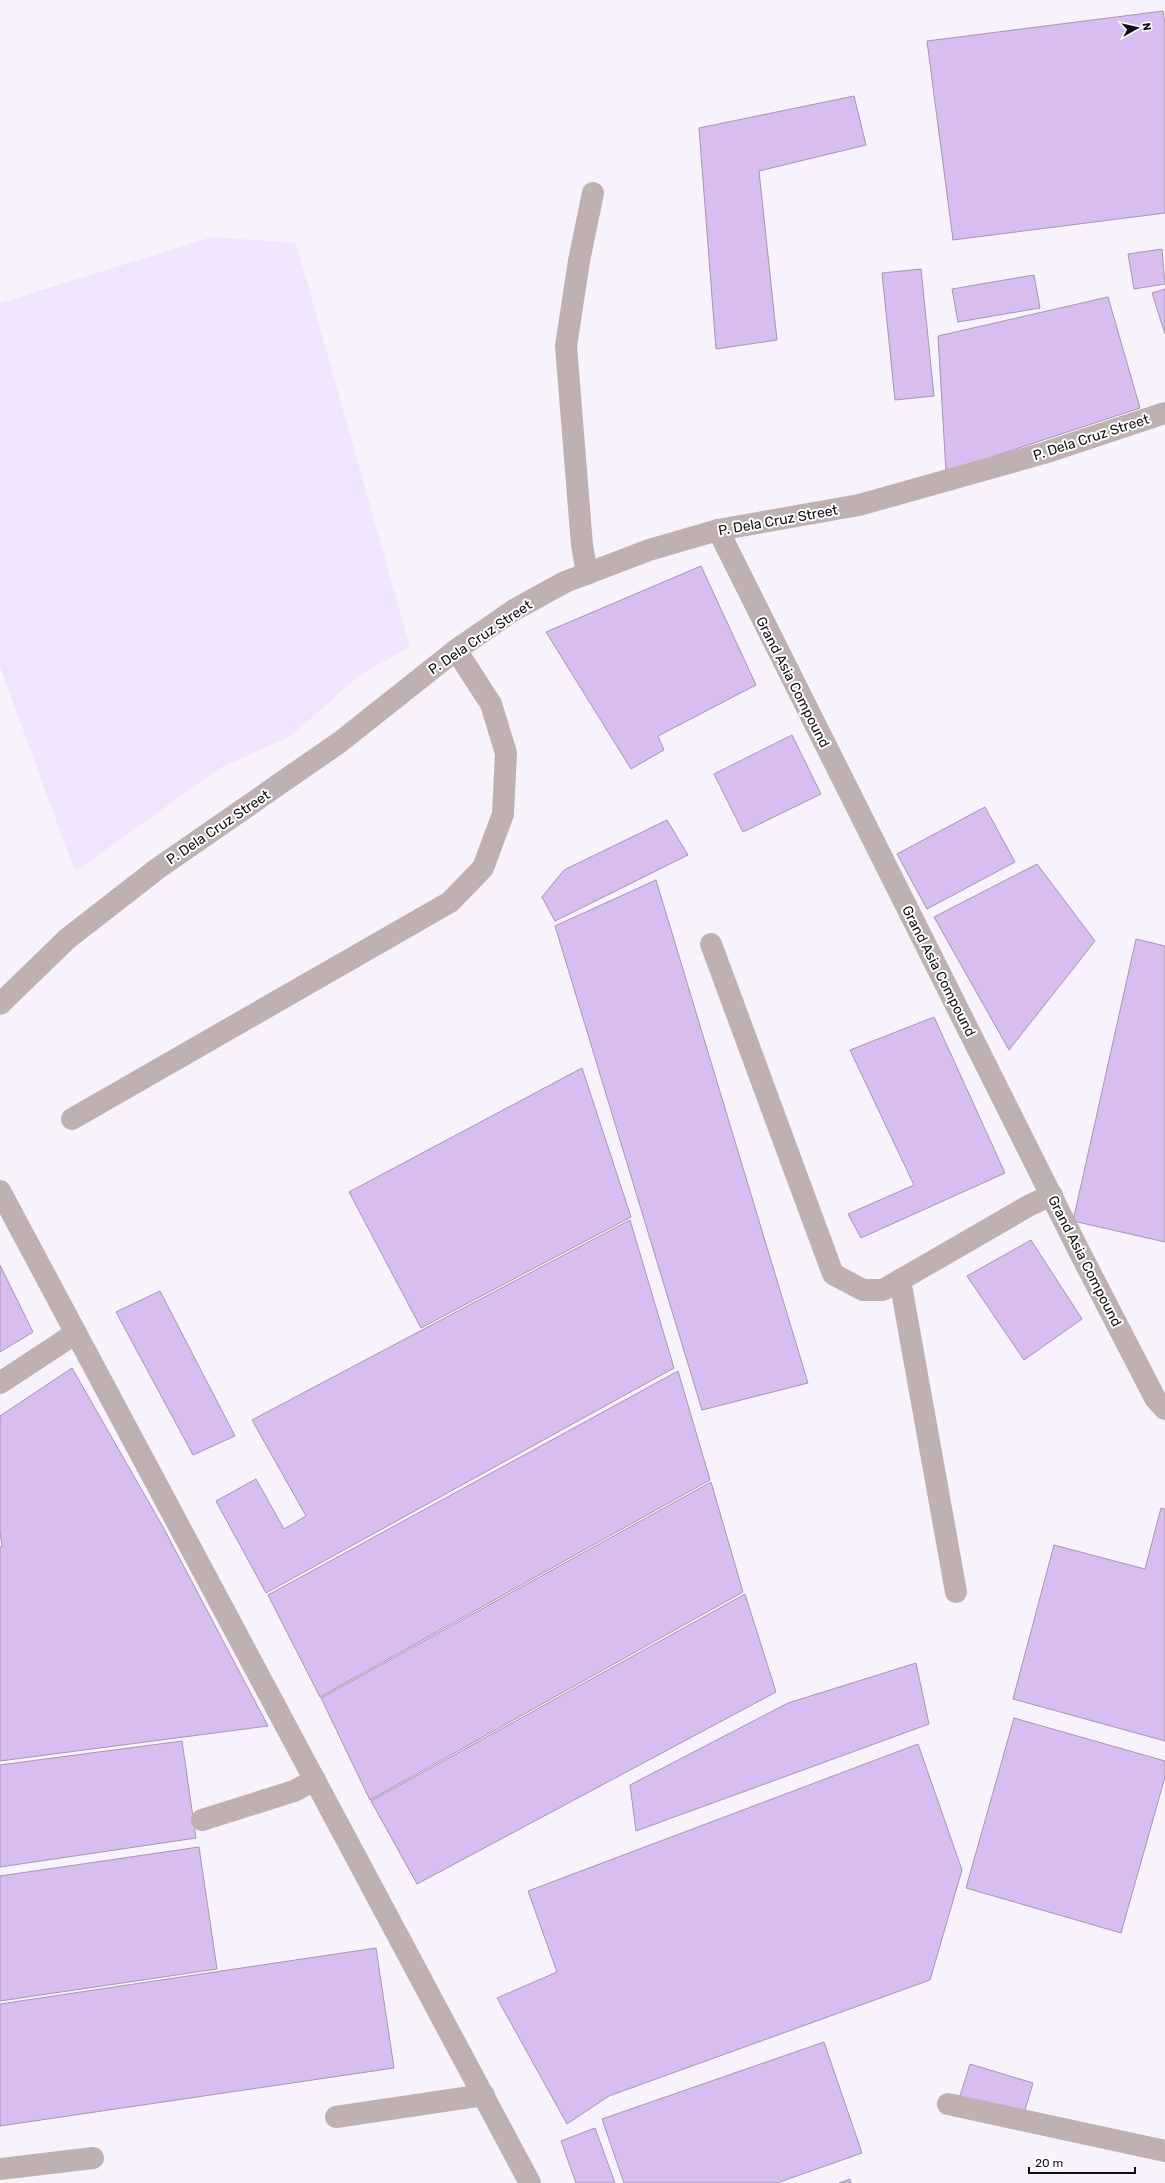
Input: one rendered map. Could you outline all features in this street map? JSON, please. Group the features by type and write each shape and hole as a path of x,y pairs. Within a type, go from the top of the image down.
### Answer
{"street":[{"path":"587,574 582,545 566,346 579,261 593,193"},
{"name":"P. Dela Cruz Street","path":"0,1004 67,939 157,869 340,742 456,650 514,610 565,582 649,550 718,530 859,505 1044,454 1165,413"},
{"name":"Grand Asia Compound","path":"718,530 1155,1398 1165,1409"},
{"path":"72,1119 450,902 483,868 503,814 506,753 491,704 456,650"},
{"path":"711,944 833,1274 863,1290 884,1290 1030,1205 1052,1195"},
{"path":"0,1191 530,2183"},
{"path":"900,1280 956,1592"},
{"path":"0,1383 76,1333"},
{"path":"202,1820 294,1791 315,1780"},
{"path":"336,2117 484,2095"},
{"path":"948,2104 1165,2151"},
{"path":"0,2169 93,2158"}],"shaded area":[{"path":"212,237 296,243 410,647 361,674 291,736 220,768 75,872 0,667 0,303"}],"building":[{"path":"1163,11 1165,24 1165,213 953,240 927,41"},
{"path":"854,96 866,145 759,171 777,340 716,349 699,128"},
{"path":"1162,249 1165,284 1134,289 1128,254"},
{"path":"921,269 934,396 895,400 882,273"},
{"path":"1034,275 1040,308 958,322 952,289"},
{"path":"1165,289 1165,334 1152,293"},
{"path":"1108,297 1140,408 946,472 938,336"},
{"path":"701,566 756,685 658,736 664,750 631,769 546,632"},
{"path":"792,735 821,794 743,832 714,774"},
{"path":"985,807 1015,862 927,909 897,854"},
{"path":"667,820 688,855 555,921 542,897 564,870"},
{"path":"1037,864 1095,941 1009,1050 934,917"},
{"path":"656,880 808,1383 702,1410 555,926"},
{"path":"1136,939 1165,946 1165,1242 1073,1221"},
{"path":"934,1017 1005,1173 861,1238 848,1214 914,1185 850,1050"},
{"path":"582,1068 631,1217 421,1328 349,1192"},
{"path":"630,1220 674,1368 266,1593 216,1501 256,1479 284,1529 306,1516 252,1420"},
{"path":"1031,1240 1082,1319 1024,1360 967,1276"},
{"path":"0,1265 33,1332 0,1352"},
{"path":"160,1291 235,1436 193,1455 116,1312"},
{"path":"72,1368 163,1527 268,1726 0,1761 0,1547 2,1547 0,1532 0,1416"},
{"path":"678,1371 710,1480 320,1697 268,1595"},
{"path":"711,1482 743,1592 370,1800 321,1698"},
{"path":"1161,1508 1165,1509 1165,1741 1013,1699 1054,1545 1145,1569"},
{"path":"745,1594 776,1692 417,1884 371,1801"},
{"path":"916,1663 929,1724 636,1831 630,1785 788,1703"},
{"path":"1014,1718 1165,1761 1165,1777 1121,1933 966,1888"},
{"path":"182,1741 196,1838 0,1867 0,1765"},
{"path":"918,1744 962,1870 930,1980 609,2096 567,2124 497,1998 557,1972 528,1891"},
{"path":"199,1847 217,1969 0,2001 0,1876"},
{"path":"376,1948 394,2068 0,2126 0,2004"},
{"path":"824,2042 862,2153 777,2183 624,2183 602,2119"},
{"path":"970,2064 1033,2083 1023,2117 959,2099"},
{"path":"595,2128 615,2183 576,2183 561,2141"},
{"path":"850,2179 851,2183 839,2183"}]}
